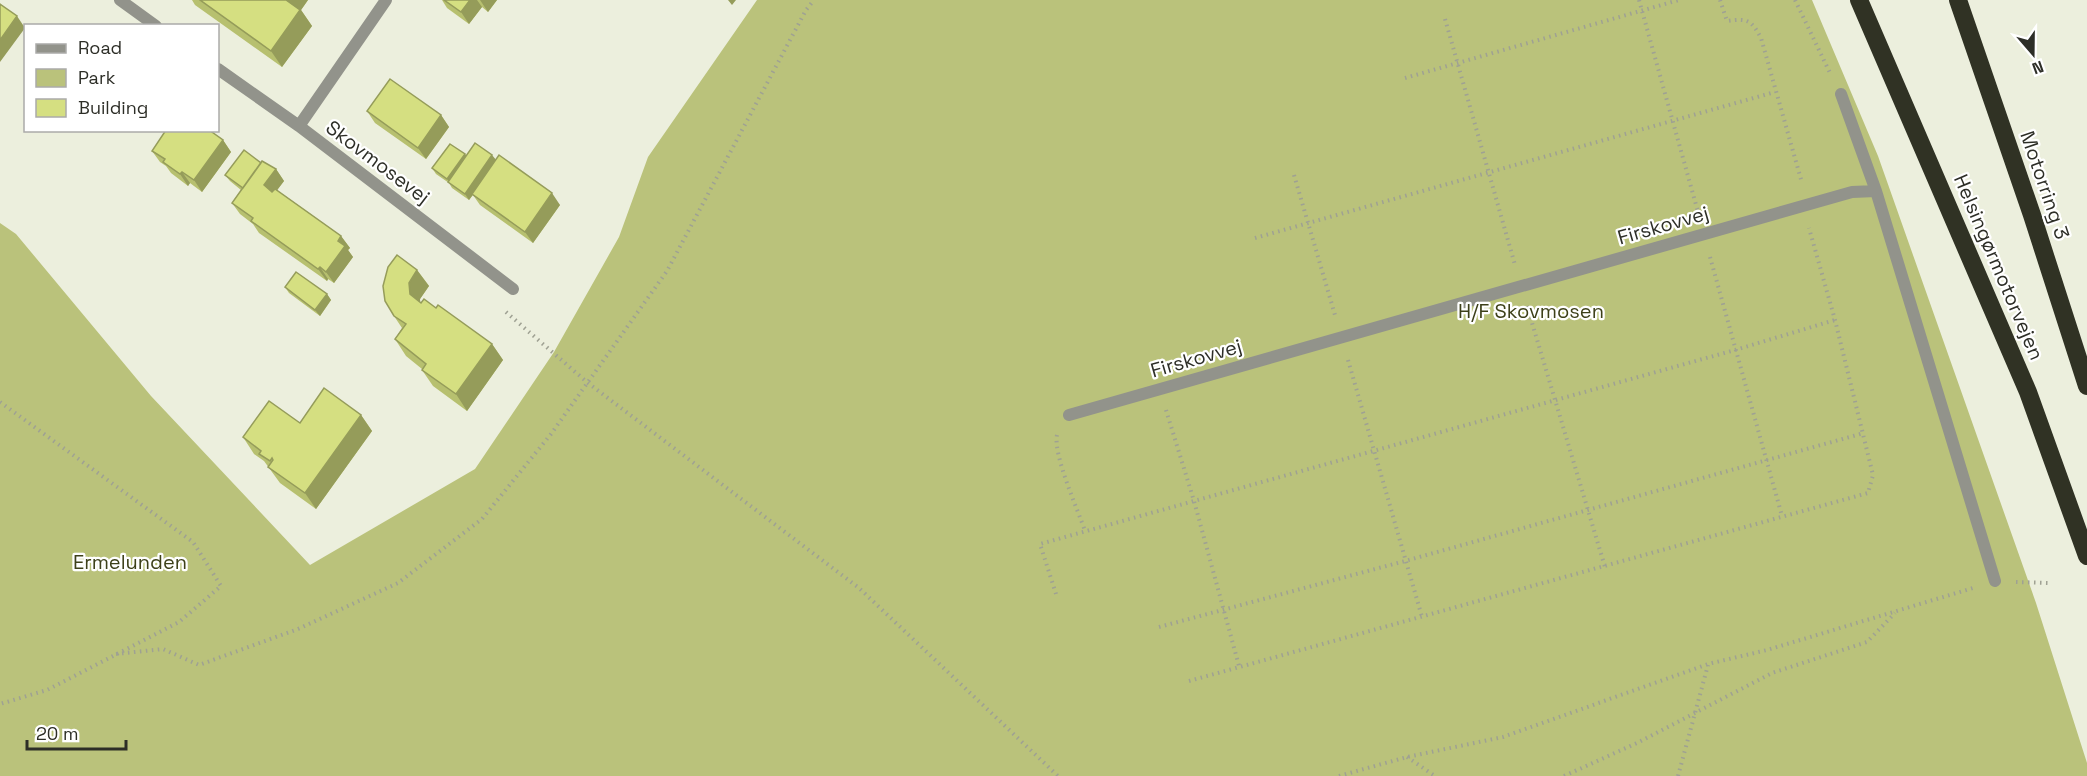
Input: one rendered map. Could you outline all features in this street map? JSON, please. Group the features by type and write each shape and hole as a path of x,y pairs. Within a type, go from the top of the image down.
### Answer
{"highway":[{"name":"Helsingørmotorvejen","path":"1859,0 2028,392 2087,556"},
{"name":"Motorring 3","path":"1958,0 2032,215 2087,386"}],"street":[{"path":"120,0 153,24"},
{"path":"299,126 386,0"},
{"name":"Skovmosevej","path":"219,70 299,126 513,289"},
{"path":"1841,94 1876,191 1995,581"},
{"name":"Firskovvej","path":"1070,415 1851,192 1876,191"}],"path":[{"path":"116,654 163,649 199,664 298,629 398,584 482,519 551,434 667,271 806,10 814,0"},
{"path":"1638,0 1782,516"},
{"path":"1405,78 1679,0"},
{"path":"1189,681 1868,493 1874,475 1809,228 1808,204 1775,92 1767,53 1753,25 1743,19 1727,21 1720,0"},
{"path":"1796,0 1841,94"},
{"path":"1255,238 1775,92"},
{"path":"1294,175 1422,617"},
{"path":"513,289 502,309 588,383 859,588 1058,776"},
{"path":"1056,594 1040,544 1835,320"},
{"path":"1160,389 1194,501 1239,666"},
{"path":"0,402 193,542 220,586 179,622 47,690 0,704"},
{"path":"1070,415 1058,427 1056,440 1060,459 1085,531"},
{"path":"1159,627 1864,433"},
{"path":"1339,776 1407,757 1503,736 1708,664 1767,650 1896,613 1995,581 2050,583"},
{"path":"1564,776 1637,743 1772,673 1867,642 1896,613"},
{"path":"1678,776 1708,664"},
{"path":"1407,757 1435,776"}],"green space":[{"path":"757,0 1812,0 1878,156 2036,603 2087,763 2087,776 0,776 0,223 16,234 151,396 310,565 475,469 554,352 619,237 648,157"}],"building":[{"path":"200,0 286,0 300,10 271,51"},
{"path":"444,0 470,0 461,12"},
{"path":"0,4 17,16 0,40"},
{"path":"390,79 441,115 418,148 367,111"},
{"path":"165,132 212,132 223,140 194,180 182,172 180,174 163,162 165,159 152,151"},
{"path":"475,143 492,155 465,194 448,182"},
{"path":"450,144 465,154 447,179 432,168"},
{"path":"244,150 261,163 243,188 225,175"},
{"path":"499,155 552,193 525,232 472,194"},
{"path":"262,161 276,169 264,185 272,192 275,189 341,236 338,241 345,246 326,272 320,267 318,269 251,221 253,218 232,203"},
{"path":"397,255 417,270 409,283 410,294 421,303 424,299 436,308 438,305 492,344 456,394 422,370 426,364 395,339 406,324 394,316 385,301 383,286 388,267"},
{"path":"296,272 327,294 315,310 285,287"},
{"path":"324,388 361,415 305,493 268,467 272,458 270,461 259,454 261,451 243,437 269,401 300,423"}],"park label":[{"name":"H/F Skovmosen","path":"1531,311"},
{"name":"Ermelunden","path":"130,562"}]}
